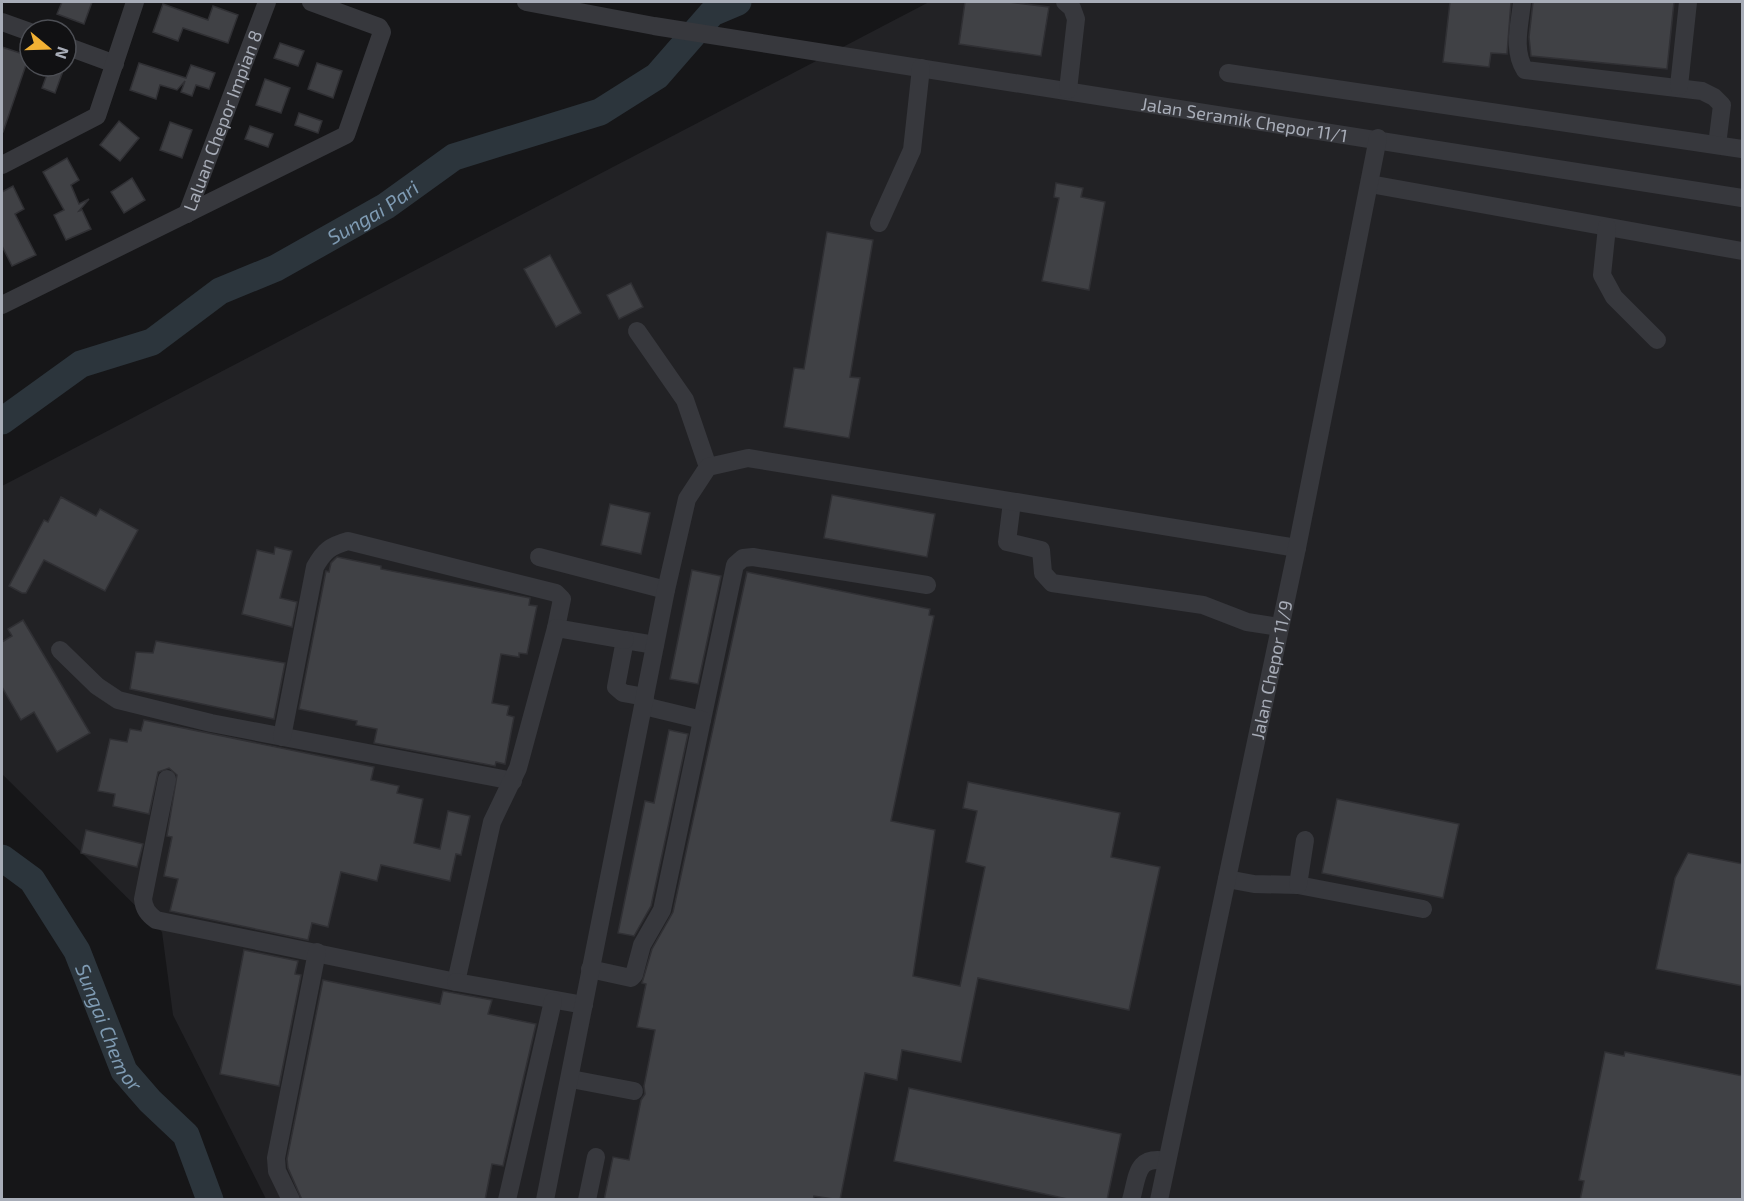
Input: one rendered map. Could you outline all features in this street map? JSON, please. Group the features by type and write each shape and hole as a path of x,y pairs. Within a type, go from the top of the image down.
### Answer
{"street":[{"path":"2,165 10,154 97,116 135,2"},
{"name":"Laluan Chepor Impian 8","path":"2,305 187,214 267,2"},
{"path":"187,214 346,135 382,32 380,27 311,2"},
{"name":"Jalan Seramik Chepor 11/1","path":"526,2 654,26 1378,138 1743,198"},
{"path":"1065,2 1072,8 1076,19 1068,90"},
{"path":"1522,2 1517,49 1519,61 1525,70 1679,86 1702,91 1714,97 1722,105 1717,145"},
{"path":"1679,86 1688,2"},
{"path":"2,22 18,28"},
{"path":"78,50 115,64"},
{"path":"879,223 912,150 921,68"},
{"path":"1228,73 1743,149"},
{"name":"Jalan Chepor 11/9","path":"1159,1200 1297,548 1378,138"},
{"path":"1370,184 1743,251"},
{"path":"1607,227 1602,275 1614,297 1657,340"},
{"path":"637,331 685,400 708,467"},
{"path":"545,1200 571,1079 590,969 666,590 687,499 708,467 748,458 1297,548"},
{"path":"1012,502 1007,542 1041,550 1043,573 1052,582 1203,605 1247,622 1280,627"},
{"path":"282,737 315,567 323,551 334,545 348,541 556,593 562,599 513,781 492,822 456,982"},
{"path":"539,556 666,590"},
{"path":"590,969 631,978 634,975 642,945 662,910 735,565 743,558 753,557 927,585"},
{"path":"556,628 655,645"},
{"path":"625,640 616,687 623,693 644,702 702,720"},
{"path":"60,650 97,686 118,700 211,723 513,781"},
{"path":"167,779 143,899 144,908 156,920 456,982 584,1005"},
{"path":"1298,885 1305,840"},
{"path":"1227,879 1254,884 1298,885 1423,909"},
{"path":"291,1200 277,1171 276,1158 317,952"},
{"path":"507,1200 553,1001"},
{"path":"571,1079 634,1091"},
{"path":"587,1200 596,1157"},
{"path":"1131,1200 1139,1170 1145,1161 1153,1158 1167,1161"}],"shaded area":[{"path":"929,2 1742,2 1742,1199 266,1199 173,1015 162,932 2,774 2,486"}],"building":[{"path":"62,2 92,2 84,24 78,22 78,18 68,18 57,14"},
{"path":"965,2 1009,2 1049,7 1041,56 959,44"},
{"path":"1450,2 1511,2 1507,54 1491,53 1489,67 1443,62"},
{"path":"1533,2 1674,2 1667,69 1531,56 1529,37"},
{"path":"163,4 208,20 213,6 238,15 228,43 183,28 178,41 153,32"},
{"path":"280,43 304,51 298,66 274,58"},
{"path":"2,47 18,52 18,78 21,78 2,132"},
{"path":"139,63 186,78 191,65 215,73 209,89 196,85 192,96 181,92 185,81 177,90 160,85 156,99 130,90"},
{"path":"317,63 342,71 333,98 308,89"},
{"path":"46,78 60,78 55,93 42,88"},
{"path":"265,79 290,88 281,113 256,105"},
{"path":"299,113 322,121 318,133 295,125"},
{"path":"119,121 139,138 120,161 100,145"},
{"path":"170,122 192,130 182,158 160,150"},
{"path":"250,126 273,134 268,147 245,139"},
{"path":"67,158 79,180 71,185 79,204 89,199 79,211 82,210 91,229 66,240 54,215 64,210 43,172"},
{"path":"132,178 145,200 124,213 111,192"},
{"path":"1056,183 1083,188 1081,197 1105,202 1089,290 1042,281 1059,198 1054,197"},
{"path":"13,186 24,209 15,214 36,255 12,266 2,246 2,192"},
{"path":"827,232 873,240 850,377 860,378 849,438 784,427 794,368 804,369"},
{"path":"550,255 581,313 556,327 524,269"},
{"path":"631,283 643,307 619,319 607,295"},
{"path":"832,495 935,514 927,557 824,538"},
{"path":"61,497 96,516 100,509 138,530 105,591 44,560 26,593 9,586 44,520 48,522"},
{"path":"610,504 650,513 641,554 601,545"},
{"path":"275,547 292,551 280,598 297,602 292,627 242,614 257,550 274,554"},
{"path":"337,557 381,566 381,569 530,598 529,605 537,606 527,654 519,653 519,657 501,654 492,703 509,706 507,715 514,717 505,764 496,762 495,766 374,743 377,729 356,725 357,721 299,709 326,571 329,572 331,563"},
{"path":"692,570 721,576 698,684 670,679"},
{"path":"747,572 930,609 929,615 934,616 891,821 935,830 913,976 960,986 985,867 966,862 977,811 963,808 968,782 1120,813 1111,857 1160,867 1129,1010 978,978 961,1062 902,1050 897,1080 865,1073 840,1200 814,1196 813,1200 604,1200 613,1157 629,1160 641,1100 645,1094 644,1086 655,1030 637,1027 646,984 642,983 652,949 673,912"},
{"path":"23,620 90,733 57,752 34,712 21,720 2,687 2,642 12,636 8,629"},
{"path":"156,641 285,663 274,719 130,689 136,652 153,653"},
{"path":"144,720 374,767 371,780 399,786 397,793 423,799 414,843 440,849 448,811 470,816 461,855 456,854 450,881 381,865 377,881 341,872 328,927 312,923 308,940 170,911 178,879 164,876 172,837 167,836 177,775 169,768 158,772 149,814 113,806 115,794 98,791 110,739 127,742 130,729 141,731"},
{"path":"669,730 688,734 651,906 634,936 618,933 645,801 654,803"},
{"path":"1337,799 1459,824 1443,898 1322,873"},
{"path":"86,830 143,844 137,867 81,853"},
{"path":"1688,853 1743,864 1743,986 1656,969 1675,878"},
{"path":"244,950 298,961 295,974 301,975 279,1086 220,1074"},
{"path":"323,980 440,1004 443,991 492,1000 488,1014 536,1024 503,1166 492,1164 485,1200 302,1200 288,1168 287,1159"},
{"path":"1605,1052 1624,1056 1625,1052 1743,1076 1743,1200 1580,1200 1584,1181 1579,1180"},
{"path":"909,1088 1121,1134 1107,1200 1072,1200 894,1161"}],"waterway":[{"name":"Sungai Pari","path":"2,421 81,364 152,342 220,291 276,268 386,206 454,157 600,112 657,76 712,13 738,2"},
{"name":"Sungai Chemor","path":"2,858 32,880 77,951 124,1071 150,1101 186,1135 210,1200"}]}
